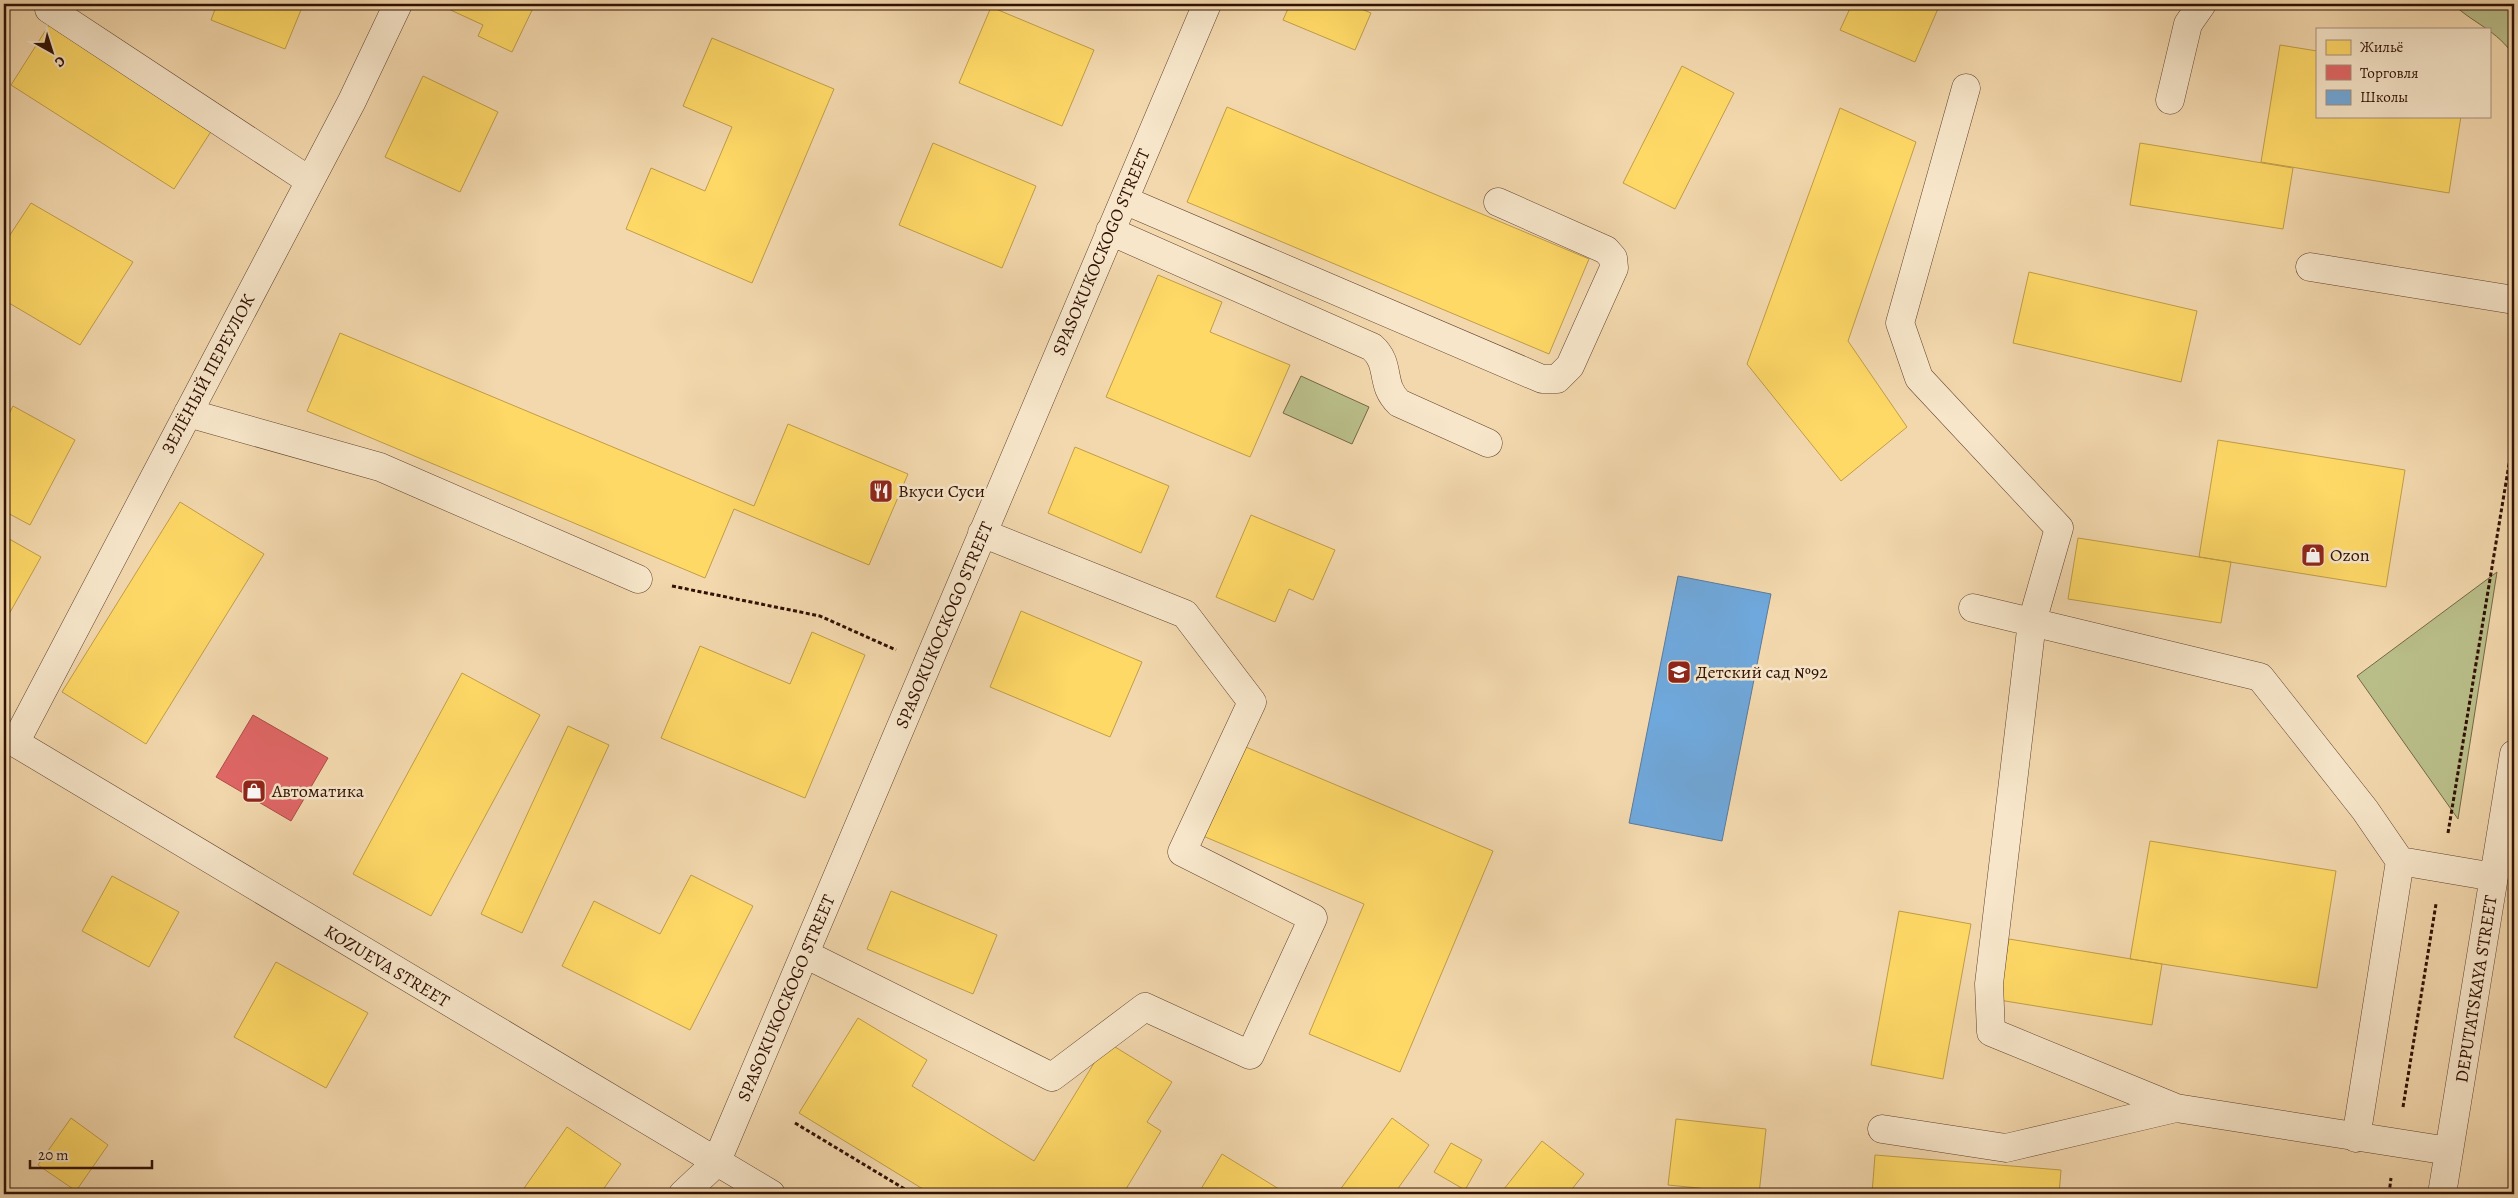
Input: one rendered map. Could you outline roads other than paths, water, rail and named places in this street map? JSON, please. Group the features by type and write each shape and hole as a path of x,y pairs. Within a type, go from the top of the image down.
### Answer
{"street":[{"name":"ЗЕЛЁНЫЙ ПЕРЕУЛОК","path":"10,739 188,413 352,101 398,4"},
{"name":"SPASOKUKOСKOGO STREET","path":"716,1163 1206,4"},
{"path":"2170,100 2188,24 2202,4"},
{"path":"49,9 310,181"},
{"path":"1966,88 1900,323 1920,378 2059,528 2032,622 1989,984 1991,1032 2176,1108 2356,1138 2449,1151"},
{"path":"1124,200 1542,379 1557,379 1570,366 1614,268 1614,258 1606,250 1498,202"},
{"path":"1110,231 1372,347 1384,363 1390,394 1399,403 1488,443"},
{"path":"2310,267 2514,300"},
{"path":"188,413 380,466 638,579"},
{"path":"805,954 1052,1076 1144,1007 1250,1055 1313,918 1182,852 1252,702 1185,614 982,533"},
{"path":"1973,608 2260,677 2365,810 2400,861 2356,1138"},
{"name":"KOZUEVA STREET","path":"10,739 716,1163 771,1194"},
{"name":"DEPUTATSKAYA STREET","path":"2442,1194 2494,877 2509,823 2514,754"},
{"path":"2400,861 2494,877"},
{"path":"1882,1128 2006,1148 2176,1108"},
{"path":"684,1194 716,1163"}],"place":[{"name":"Вкуси Суси","path":"881,491"},
{"name":"Ozon","path":"2313,555"},
{"name":"Детский сад №92","path":"1679,672"},
{"name":"Автоматика","path":"254,791"}]}
